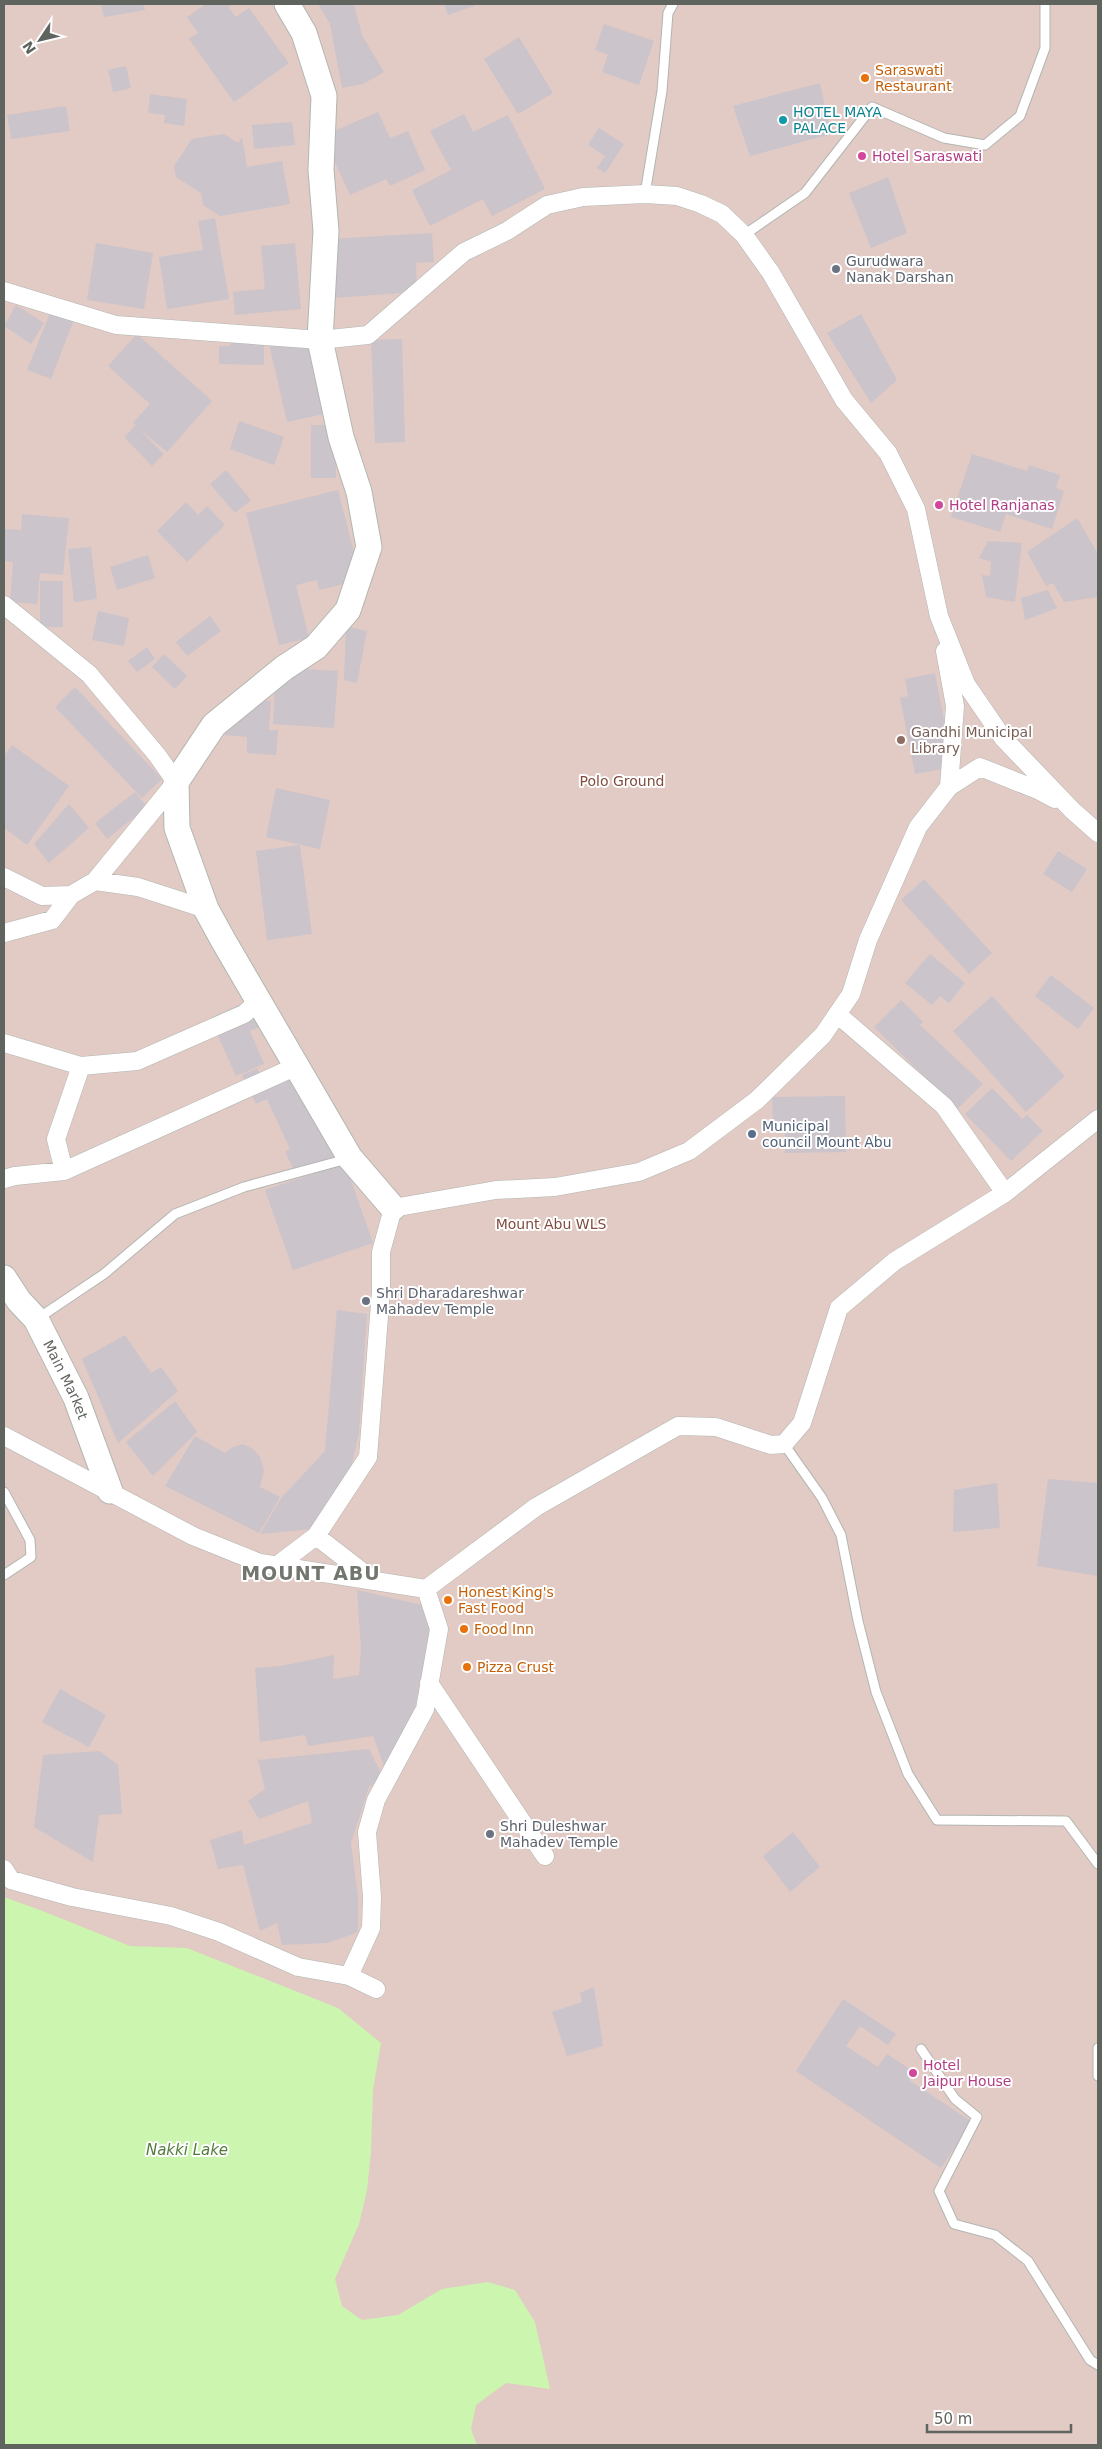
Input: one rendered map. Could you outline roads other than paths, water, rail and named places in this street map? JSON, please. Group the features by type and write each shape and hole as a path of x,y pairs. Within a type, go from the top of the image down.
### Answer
{"main road":[{"path":"287,4 304,33 324,96 321,170 326,231 320,340 341,437 359,492 369,547 348,610 316,647 284,668 214,725 176,782 177,828 206,909 350,1158 393,1208"},
{"name":"Main Market","path":"4,1278 19,1301 36,1319 76,1398 110,1491"}],"street":[{"path":"4,291 116,325 320,340 368,335 464,252 507,231 547,205 583,197 645,194 677,196 722,214 744,235 771,273 844,400 892,461 916,509 938,610 955,706 949,787"},
{"path":"4,605 90,674 158,755 176,782 95,881 71,895 52,920 4,933"},
{"path":"938,610 966,684 1003,738 1072,810 1098,833"},
{"path":"279,1564 316,1536 368,1457 381,1292 381,1252 393,1208 496,1190 555,1187 639,1172 689,1151 757,1100 823,1035 851,994 868,940 918,827 949,787 980,767 1040,791 1072,810"},
{"path":"4,877 42,896 71,895"},
{"path":"95,881 138,887 206,909"},
{"path":"4,1043 80,1066 137,1060 244,1014 260,1000"},
{"path":"837,1014 944,1106 1005,1193"},
{"path":"64,1171 56,1138 80,1066"},
{"path":"4,1180 15,1176 64,1171 297,1066"},
{"path":"6,1440 110,1491 193,1536 260,1562 426,1589 536,1506 678,1426 716,1427 771,1445 784,1444 802,1423 839,1308 895,1261 1005,1193 1098,1119"},
{"path":"316,1536 374,1581"},
{"path":"349,1976 371,1928 372,1897 367,1832 376,1800 424,1709 439,1629 426,1589"},
{"path":"429,1683 545,1856"},
{"path":"4,1869 11,1880 72,1897 171,1916 219,1932 298,1967 349,1976 376,1989"}],"lane":[{"path":"645,194 662,91 668,13 673,4"},
{"path":"744,235 805,193 872,107 944,138 985,145 1020,116 1045,48 1045,4"},
{"path":"36,1319 104,1274 175,1214 244,1188 350,1158"},
{"path":"784,1444 822,1498 841,1535 858,1621 876,1692 908,1774 937,1820 1066,1821 1098,1864"},
{"path":"4,1492 30,1540 31,1557 4,1575"},
{"path":"921,2048 955,2099 977,2117 939,2191 954,2224 995,2235 1028,2261 1090,2360 1098,2365"},
{"path":"1098,2048 1098,2076"}],"water":[{"name":"Nakki Lake","path":"4,1897 130,1946 187,1948 338,2008 381,2043 373,2090 371,2152 367,2190 359,2224 335,2279 342,2306 362,2320 398,2315 442,2289 488,2282 515,2290 535,2322 550,2389 506,2383 476,2405 471,2429 477,2445 4,2445"}],"place":[{"name":"Saraswati Restaurant","path":"865,78"},
{"name":"HOTEL MAYA PALACE","path":"783,120"},
{"name":"Hotel Saraswati","path":"862,156"},
{"name":"Gurudwara Nanak Darshan","path":"836,269"},
{"name":"Hotel Ranjanas","path":"939,505"},
{"name":"Gandhi Municipal Library","path":"901,740"},
{"name":"Municipal council Mount Abu","path":"752,1134"},
{"name":"Shri Dharadareshwar Mahadev Temple","path":"366,1301"},
{"name":"Honest King's Fast Food","path":"448,1600"},
{"name":"Food Inn","path":"464,1629"},
{"name":"Pizza Crust","path":"467,1667"},
{"name":"Shri Duleshwar Mahadev Temple","path":"490,1834"},
{"name":"Hotel Jaipur House","path":"913,2073"}],"district":[{"name":"MOUNT ABU","path":"311,1573"}],"park label":[{"name":"Polo Ground","path":"622,781"},
{"name":"Mount Abu WLS","path":"551,1224"}]}
